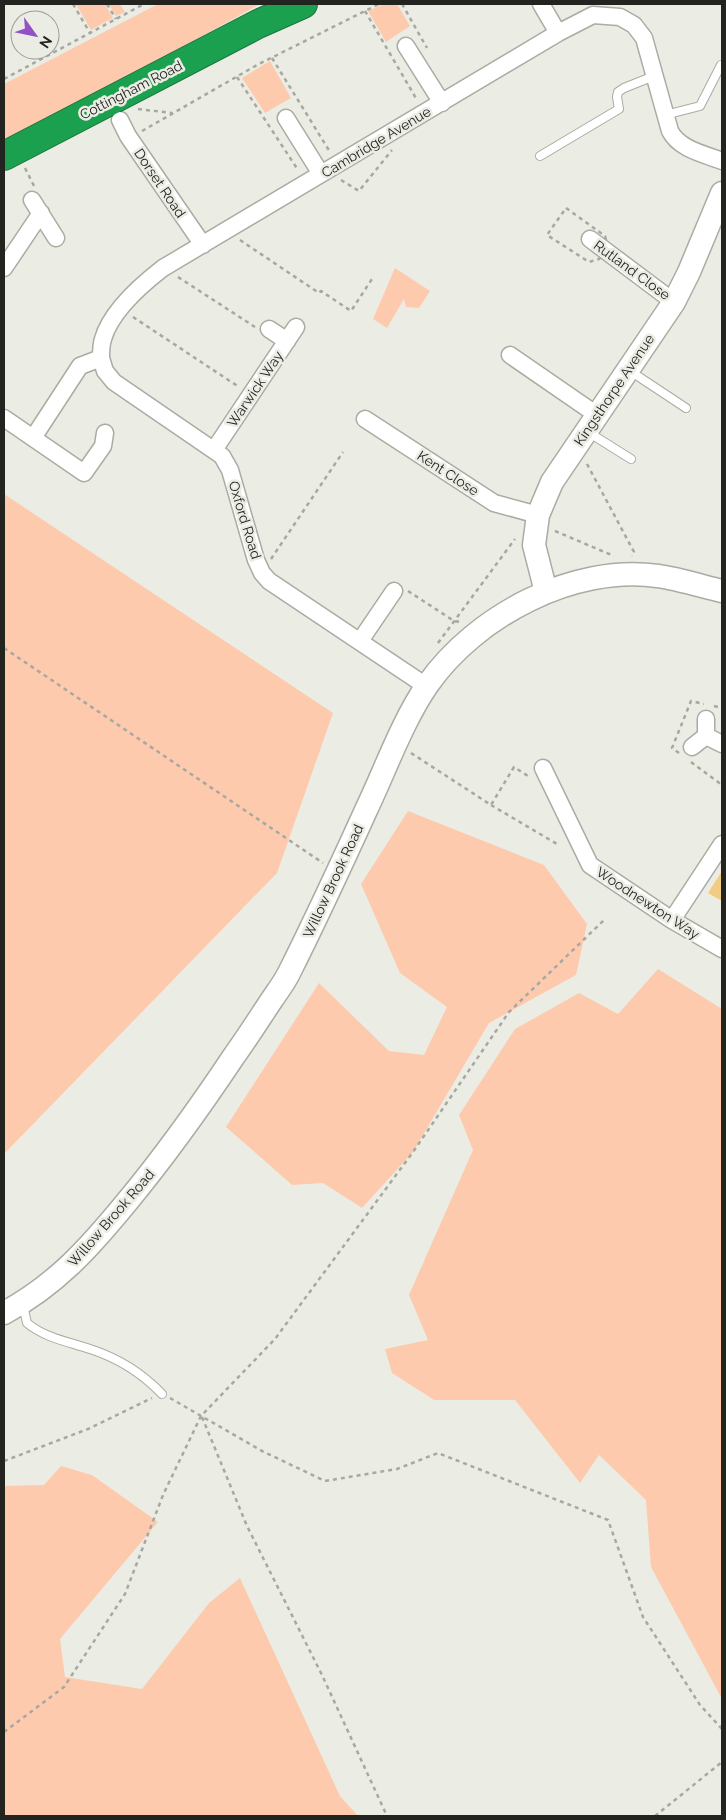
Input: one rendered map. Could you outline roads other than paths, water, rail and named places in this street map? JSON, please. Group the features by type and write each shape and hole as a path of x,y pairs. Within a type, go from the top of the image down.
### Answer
{"highway":[{"name":"Cottingham Road","path":"13,160 293,4"},
{"name":"Cottingham Road","path":"258,24 302,4"}],"street":[{"path":"541,4 558,33"},
{"name":"Cambridge Avenue","path":"101,358 103,338 110,323 141,286 163,268 558,33 593,15 620,17 634,25 644,38 665,115 674,140 681,145 722,161"},
{"path":"406,46 442,103"},
{"path":"286,118 329,170"},
{"name":"Dorset Road","path":"120,120 128,136 203,245"},
{"name":"Kingsthorpe Avenue","path":"546,592 534,545 537,519 552,482 674,302 689,272 722,193"},
{"path":"4,268 36,207 56,238"},
{"name":"Rutland Close","path":"590,239 674,302"},
{"name":"Warwick Way","path":"214,450 291,334 269,329"},
{"path":"510,355 586,432"},
{"path":"33,438 80,366 101,358"},
{"name":"Oxford Road","path":"101,358 105,371 114,382 222,456 230,470 256,560 262,573 277,586 426,686"},
{"path":"4,418 84,474 103,446 105,433"},
{"name":"Kent Close","path":"365,418 494,503 537,519"},
{"name":"Willow Brook Road","path":"13,1308 60,1276 102,1232 138,1189 197,1112 287,977 396,742 426,686 453,654 484,626 504,613 546,592 626,569 722,591"},
{"path":"360,641 394,592"},
{"path":"706,719 706,736"},
{"path":"706,736 722,744"},
{"path":"692,747 706,736"},
{"name":"Woodnewton Way","path":"543,768 590,865 672,920 722,949"},
{"path":"672,920 722,844"}],"lane":[{"path":"665,115 700,106 722,66"},
{"path":"540,156 620,109 617,97 618,92 654,76"},
{"path":"628,370 686,408"},
{"path":"586,432 631,460"},
{"path":"13,1308 34,1328 130,1367 149,1381 162,1394"}]}
